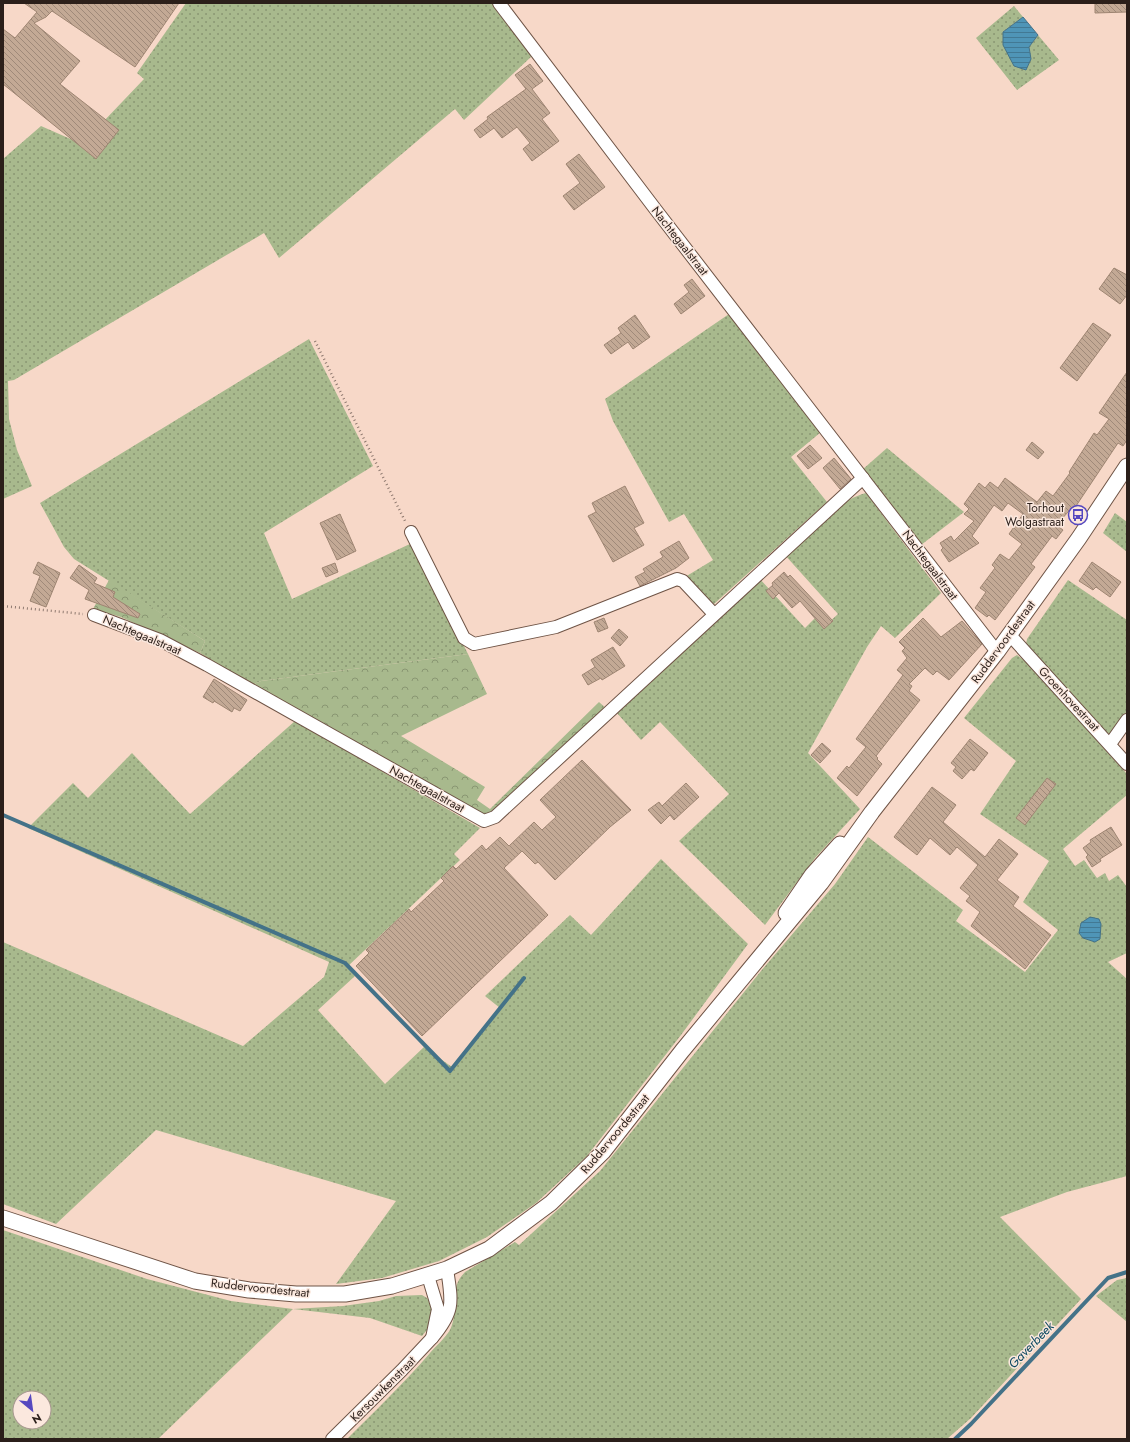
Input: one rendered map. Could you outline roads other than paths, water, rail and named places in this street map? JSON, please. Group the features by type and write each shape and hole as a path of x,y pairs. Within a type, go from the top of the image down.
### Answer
{"street":[{"name":"Nachtegaalstraat","path":"499,3 997,652"},
{"name":"Ruddervoordestraat","path":"3,1218 195,1281 249,1290 296,1294 345,1294 392,1286 447,1269 489,1249 551,1203 603,1152 768,945 791,903 812,875 872,812 997,652 1079,538 1127,466"},
{"name":"Nachtegaalstraat","path":"94,615 160,640 484,821 495,817 863,478"},
{"path":"411,532 464,638 474,644 556,627 677,579 683,581 714,614"},
{"name":"Groenhovestraat","path":"1009,634 1127,764"},
{"path":"1110,744 1127,720"},
{"name":"Kersouwkenstraat","path":"332,1439 402,1370 445,1322 451,1305 447,1269"},
{"path":"428,1276 438,1309 432,1338"}],"water":[{"path":"1023,17 1038,35 1029,47 1031,59 1026,70 1014,66 1003,45 1003,32"},
{"path":"1090,917 1099,919 1101,924 1100,939 1095,942 1083,938 1079,933 1081,923"}],"waterway":[{"path":"3,815 345,963 450,1071 524,978"},
{"name":"Gaverbeek","path":"955,1439 971,1424 1108,1278 1127,1272"}],"place":[{"name":"Torhout Wolgastraat","path":"1078,515"}]}
